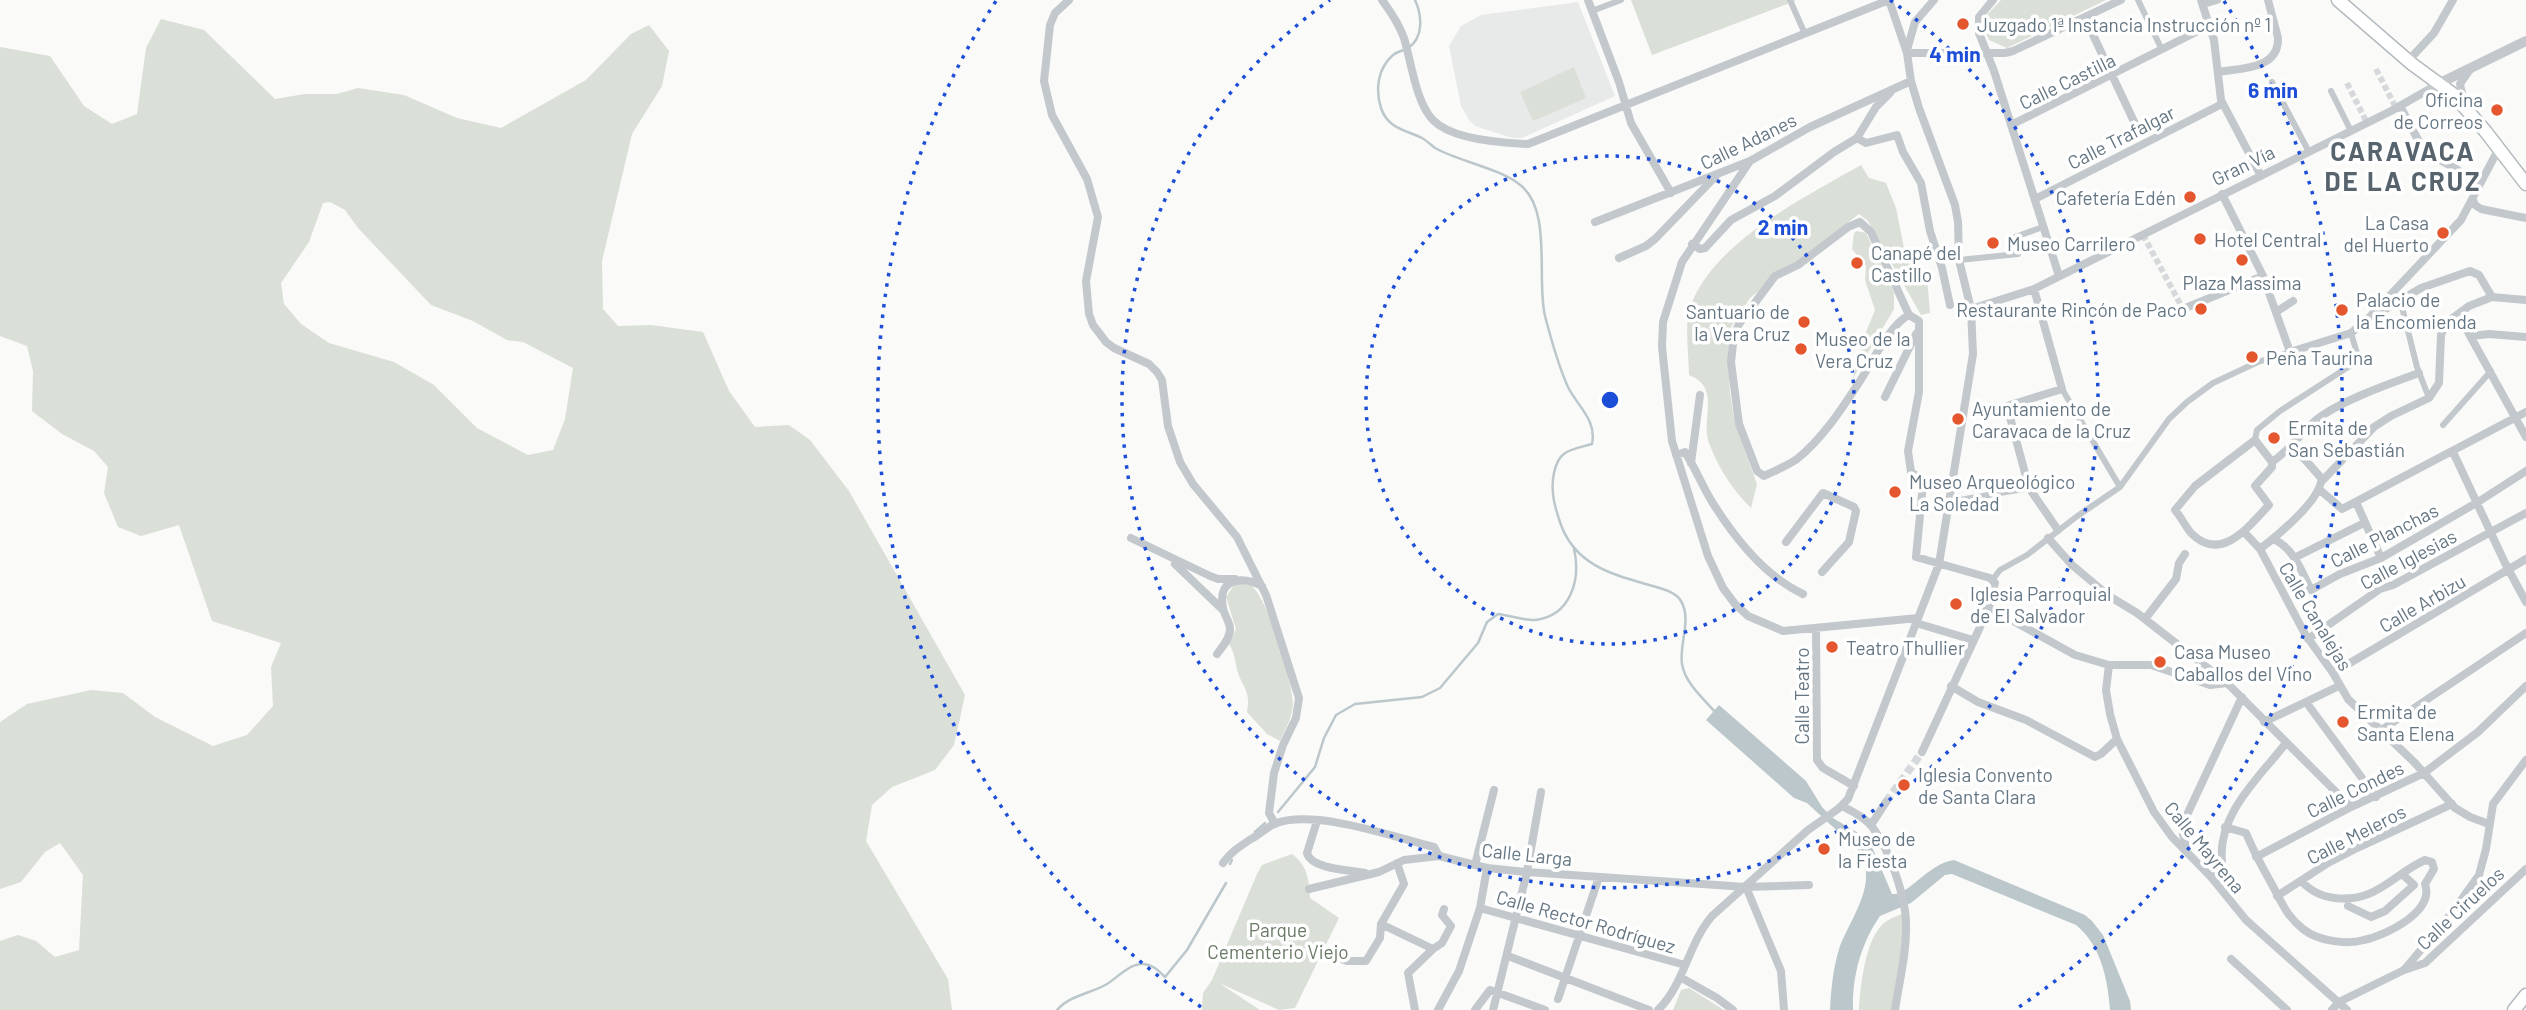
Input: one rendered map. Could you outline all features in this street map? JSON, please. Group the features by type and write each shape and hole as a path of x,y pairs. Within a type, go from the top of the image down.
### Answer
{"main road":[{"path":"2338,0 2408,61 2440,83 2467,109 2526,184"},
{"path":"2514,1010 2526,995"}],"street":[{"path":"1069,0 1055,13 1050,25 1044,81 1052,115 1087,179 1098,217 1086,281 1089,314 1093,325 1106,342 1149,364 1162,380 1168,426 1180,462 1193,484 1237,537 1262,586 1278,629 1298,698 1296,718 1274,773 1269,813 1275,824"},
{"path":"1382,0 1403,37 1428,113 1435,122 1474,138 1528,144 1889,0 1907,53 1911,81 1955,205 1959,260 1971,309 1973,355 1940,564 1854,786 1842,806 1823,818 1706,923 1666,1005 1658,1010"},
{"path":"1588,0 1637,135 1671,193"},
{"path":"1592,11 1620,0"},
{"path":"1790,0 1805,34"},
{"path":"1907,53 1915,22 1934,0"},
{"path":"1993,0 1979,17 1979,33 1994,71 2059,276"},
{"path":"1994,71 1997,62 2013,51 2121,0"},
{"path":"2138,0 2162,50"},
{"path":"2217,0 2202,2 2210,25 2222,104 2261,176"},
{"path":"2218,72 2264,63 2273,57 2278,38 2268,0"},
{"path":"2408,61 2434,33 2453,0"},
{"path":"2085,18 2138,130"},
{"name":"Calle Castilla","path":"2011,125 2210,25"},
{"path":"1982,41 1997,52"},
{"name":"Gran Vía","path":"1971,309 2034,289 2526,41"},
{"path":"1907,53 2013,51"},
{"path":"2467,109 2461,97 2460,84 2472,68"},
{"path":"2416,97 2424,84 2420,70"},
{"name":"Calle Adanes","path":"1595,222 1750,161 1810,127 1911,81"},
{"path":"2272,82 2309,152"},
{"path":"1692,244 1700,249 1705,248 1731,220 1786,189 1857,138 1876,107 1894,89"},
{"path":"2331,91 2351,131"},
{"name":"Calle Trafalgar","path":"2035,199 2222,104"},
{"path":"2400,106 2426,154 2458,170"},
{"path":"1857,138 1866,143 1897,135 1903,152 1921,183 1930,231 1950,305"},
{"path":"2365,322 2450,233 2473,200 2499,148"},
{"path":"1750,161 1692,244 1675,279 1663,323 1662,346 1672,441 1708,556 1723,589 1748,616 1783,632 1917,621 1973,640"},
{"path":"1619,258 1655,239 1717,175"},
{"path":"2222,194 2263,276 2290,352"},
{"path":"2473,200 2474,205 2481,209 2526,218"},
{"path":"1909,315 1902,319 1887,338 1843,407 1795,460 1763,476 1757,471 1739,424 1731,362 1734,335 1739,324 1775,276 1798,265 1847,228 1860,222 1871,232 1909,315 1919,321 1919,392 1908,460 1911,472 1923,484 1916,557 1993,579"},
{"path":"1959,260 2018,254 2015,237 2043,227"},
{"path":"1993,579 2000,570 2027,555 2120,487 2169,419 2213,383 2258,362 2351,332 2421,288 2470,271 2479,275 2493,297"},
{"path":"2183,309 2263,276"},
{"path":"2034,289 2062,389 2120,487"},
{"path":"2260,549 2320,490 2323,480 2374,427 2429,398 2439,383 2441,335 2446,323 2469,306 2493,297 2526,300"},
{"path":"2400,299 2419,373 2429,398"},
{"path":"2276,312 2292,301"},
{"path":"2458,314 2526,437"},
{"path":"1885,397 1918,330"},
{"path":"2351,332 2359,360 2280,411 2257,430 2255,440 2209,473 2175,510 2191,533 2204,544 2220,544 2239,537 2269,505 2255,486 2272,467 2273,462 2293,446 2316,421 2386,385 2419,373"},
{"path":"2472,336 2489,334 2526,337"},
{"path":"1909,349 1915,349 1917,358"},
{"path":"2443,425 2491,371"},
{"path":"2058,530 2029,488 2007,406 2062,389"},
{"path":"1691,463 1700,395"},
{"path":"2320,490 2342,509 2526,412"},
{"path":"2255,440 2273,462"},
{"path":"2293,446 2323,480"},
{"path":"1676,455 1685,452 1728,526 1770,570 1802,594"},
{"path":"2453,452 2508,570 2526,602"},
{"name":"Calle Planchas","path":"2273,539 2280,542 2294,558 2311,590 2340,574 2381,558 2526,471"},
{"path":"1949,502 2029,488"},
{"path":"1786,542 1823,493 1854,507 1856,511 1849,542 1822,572"},
{"path":"2356,502 2381,558"},
{"name":"Calle Iglesias","path":"2308,639 2380,589 2393,585 2526,513"},
{"path":"2294,558 2364,523"},
{"name":"Calle Canalejas","path":"2244,532 2260,549 2308,639 2356,708 2424,773 2461,813 2489,824"},
{"path":"1131,538 1218,579 1244,579 1262,586"},
{"path":"2048,538 2072,565 2109,596 2146,620 2242,696 2264,722 2351,807"},
{"path":"2146,620 2176,579 2179,563 2185,554"},
{"path":"1166,556 1223,610"},
{"name":"Calle Arbizu","path":"2333,673 2526,559"},
{"path":"1217,654 1227,640 1230,629 1223,610 1223,595 1230,583 1236,579"},
{"path":"1922,752 1989,607 1995,583 1993,579"},
{"path":"1989,607 2065,652 2109,665 2151,665 2210,685 2227,683"},
{"name":"Calle Teatro","path":"1816,628 1817,760 1823,768 1854,786"},
{"path":"2380,731 2526,633"},
{"name":"Calle Mayrena","path":"2109,665 2106,690 2117,739 2154,812 2246,920 2347,1010"},
{"path":"1951,686 1978,702 2026,720 2095,757 2117,739"},
{"path":"2264,722 2339,686"},
{"name":"Calle Condes","path":"2256,857 2351,807 2424,773 2478,732 2526,686"},
{"path":"2188,852 2182,830 2186,817 2242,696"},
{"path":"2306,702 2376,797"},
{"path":"2210,876 2222,862 2225,827 2244,796 2286,743"},
{"path":"2417,962 2479,875 2493,804 2526,760"},
{"path":"1475,865 1494,790"},
{"path":"1493,1010 1517,918 1541,792"},
{"path":"1871,825 1886,802"},
{"name":"Calle Meleros","path":"2277,896 2357,848 2452,804"},
{"path":"1842,806 1871,825 1897,881 1905,913 1905,934 1895,1010"},
{"path":"1223,863 1230,852 1275,824 1302,820 1370,830 1434,848 1439,856"},
{"path":"1317,821 1307,853 1308,859 1315,865 1368,873"},
{"path":"2225,827 2246,833 2286,913 2317,938 2343,942 2364,940 2409,921 2426,899 2428,894 2425,884 2434,869 2432,862 2425,860 2363,897 2338,898 2321,895 2309,890 2301,881"},
{"name":"Calle Larga","path":"1309,889 1379,872 1404,860 1439,856 1486,868 1527,872 1746,887 1809,884"},
{"path":"1323,953 1348,961 1366,961 1380,938 1381,924 1404,884 1397,863"},
{"path":"1438,1010 1459,971 1479,908 1486,868"},
{"name":"Calle Ciruelos","path":"2339,1002 2434,956 2526,869"},
{"path":"2348,906 2371,917 2385,911 2414,886 2402,874"},
{"path":"1558,999 1599,877"},
{"path":"1746,887 1780,971 1784,1010"},
{"name":"Calle Rector Rodríguez","path":"1479,908 1685,965"},
{"path":"1415,1010 1408,973 1442,943 1451,926 1442,915 1444,909"},
{"path":"1381,924 1433,949"},
{"path":"1508,956 1649,1010"},
{"path":"2231,959 2287,1010"},
{"path":"1680,977 1733,1010"},
{"path":"1475,1010 1490,989 1545,1010"},
{"path":"2332,1010 2339,1002"}],"shaded area":[{"path":"1578,2 1615,96 1522,138 1512,138 1475,126 1461,106 1449,46 1461,26 1481,15"},
{"path":"1719,705 1806,781 1822,807 1833,818 1858,833 1872,847 1892,894 1905,890 1935,867 1954,860 2085,915 2103,935 2130,1001 2131,1010 2110,1010 2102,964 2092,942 2076,925 1952,874 1945,875 1911,903 1880,916 1873,926 1859,961 1853,1010 1830,1010 1839,949 1865,888 1864,862 1858,850 1807,803 1794,798 1706,720"}],"green space":[{"path":"1631,0 1795,0 1795,1 1652,55"},
{"path":"2001,0 2106,0 2007,48 1989,40 1982,25 1985,17"},
{"path":"161,19 204,30 275,99 305,94 337,94 358,88 404,95 457,118 501,128 586,80 631,34 649,25 669,51 662,86 632,134 602,261 603,309 618,326 651,325 703,332 729,391 755,427 789,425 810,440 849,491 965,695 954,745 935,770 892,787 872,805 866,841 948,979 952,1010 0,1010 0,941 18,935 36,941 55,957 79,950 83,875 60,843 45,852 21,882 0,889 0,722 27,704 91,690 123,693 155,717 213,746 247,735 273,706 271,667 281,643 212,621 179,525 141,536 118,527 104,493 108,467 94,451 62,434 32,411 33,371 27,346 0,336 0,47 50,56 84,106 112,124 137,114 146,48","holes":["330,202 345,210 358,228 431,305 473,321 507,340 523,342 573,368 565,419 553,450 528,455 477,428 434,385 394,362 329,343 301,324 284,304 281,283 309,242 323,203"]},
{"path":"1574,67 1586,98 1533,121 1520,92"},
{"path":"1861,165 1869,178 1886,183 1896,208 1905,253 1927,277 1930,313 1921,315 1868,221 1859,214 1750,298 1731,327 1728,356 1735,424 1757,484 1751,508 1727,478 1709,443 1705,388 1689,375 1689,311 1700,287 1716,265 1737,244 1787,208"},
{"path":"1854,233 1866,233 1894,293 1894,309 1853,378 1856,364 1854,362 1865,344 1864,337 1875,310 1865,280 1866,266 1852,249"},
{"path":"1238,583 1251,585 1258,593 1272,623 1284,661 1293,705 1280,741 1267,734 1247,712 1247,694 1229,644 1236,629 1226,597"},
{"name":"Parque Cementerio Viejo","path":"1292,854 1304,868 1310,898 1339,918 1295,1008 1279,1010 1219,983 1260,1010 1202,1010 1203,993 1212,980 1262,865"},
{"path":"1905,913 1894,1010 1859,1010 1864,966 1871,943 1881,926"},
{"path":"1689,988 1724,1010 1673,1010 1681,990"}],"waterway":[{"path":"1415,0 1420,19 1419,32 1413,44 1393,55 1384,66 1378,86 1381,108 1388,120 1398,128 1422,138 1444,153 1510,178 1530,195 1540,227 1543,300 1547,325 1564,379 1586,414 1593,435 1592,444 1572,449 1563,455 1556,465 1553,493 1561,525 1576,550 1596,566 1621,577 1666,590 1681,601 1685,616 1682,656 1684,671 1695,690 1715,712"},
{"path":"1278,812 1315,767 1324,738 1336,715 1355,704 1422,697 1440,688 1478,643 1487,622 1498,614 1535,620 1547,617 1565,604 1571,594 1576,572 1574,549"},
{"path":"1255,832 1265,823"},
{"path":"1230,864 1232,860"},
{"path":"1057,1010 1068,1001 1107,984 1136,965 1151,966 1165,977 1187,950 1226,883"}],"tunnel":[{"path":"2376,69 2396,108"},
{"path":"2347,83 2367,123"},
{"path":"2143,235 2183,309"},
{"path":"1886,802 1922,752"}],"place":[{"name":"Juzgado 1ª Instancia Instrucción nº 1","path":"1963,24"},
{"name":"Oficina de Correos","path":"2497,110"},
{"name":"Cafetería Edén","path":"2190,197"},
{"name":"La Casa del Huerto","path":"2443,233"},
{"name":"Hotel Central","path":"2200,239"},
{"name":"Museo Carrilero","path":"1993,243"},
{"name":"Plaza Massima","path":"2242,260"},
{"name":"Canapé del Castillo","path":"1857,263"},
{"name":"Restaurante Rincón de Paco","path":"2201,309"},
{"name":"Palacio de la Encomienda","path":"2342,310"},
{"name":"Santuario de la Vera Cruz","path":"1804,322"},
{"name":"Museo de la Vera Cruz","path":"1801,349"},
{"name":"Peña Taurina","path":"2252,357"},
{"name":"Ayuntamiento de Caravaca de la Cruz","path":"1958,419"},
{"name":"Ermita de San Sebastián","path":"2274,438"},
{"name":"Museo Arqueológico La Soledad","path":"1895,492"},
{"name":"Iglesia Parroquial de El Salvador","path":"1956,604"},
{"name":"Teatro Thullier","path":"1832,647"},
{"name":"Casa Museo Caballos del Vino","path":"2160,662"},
{"name":"Ermita de Santa Elena","path":"2343,722"},
{"name":"Iglesia Convento de Santa Clara","path":"1904,785"},
{"name":"Museo de la Fiesta","path":"1824,849"}],"district":[{"name":"CARAVACA DE LA CRUZ","path":"2403,165"}]}
